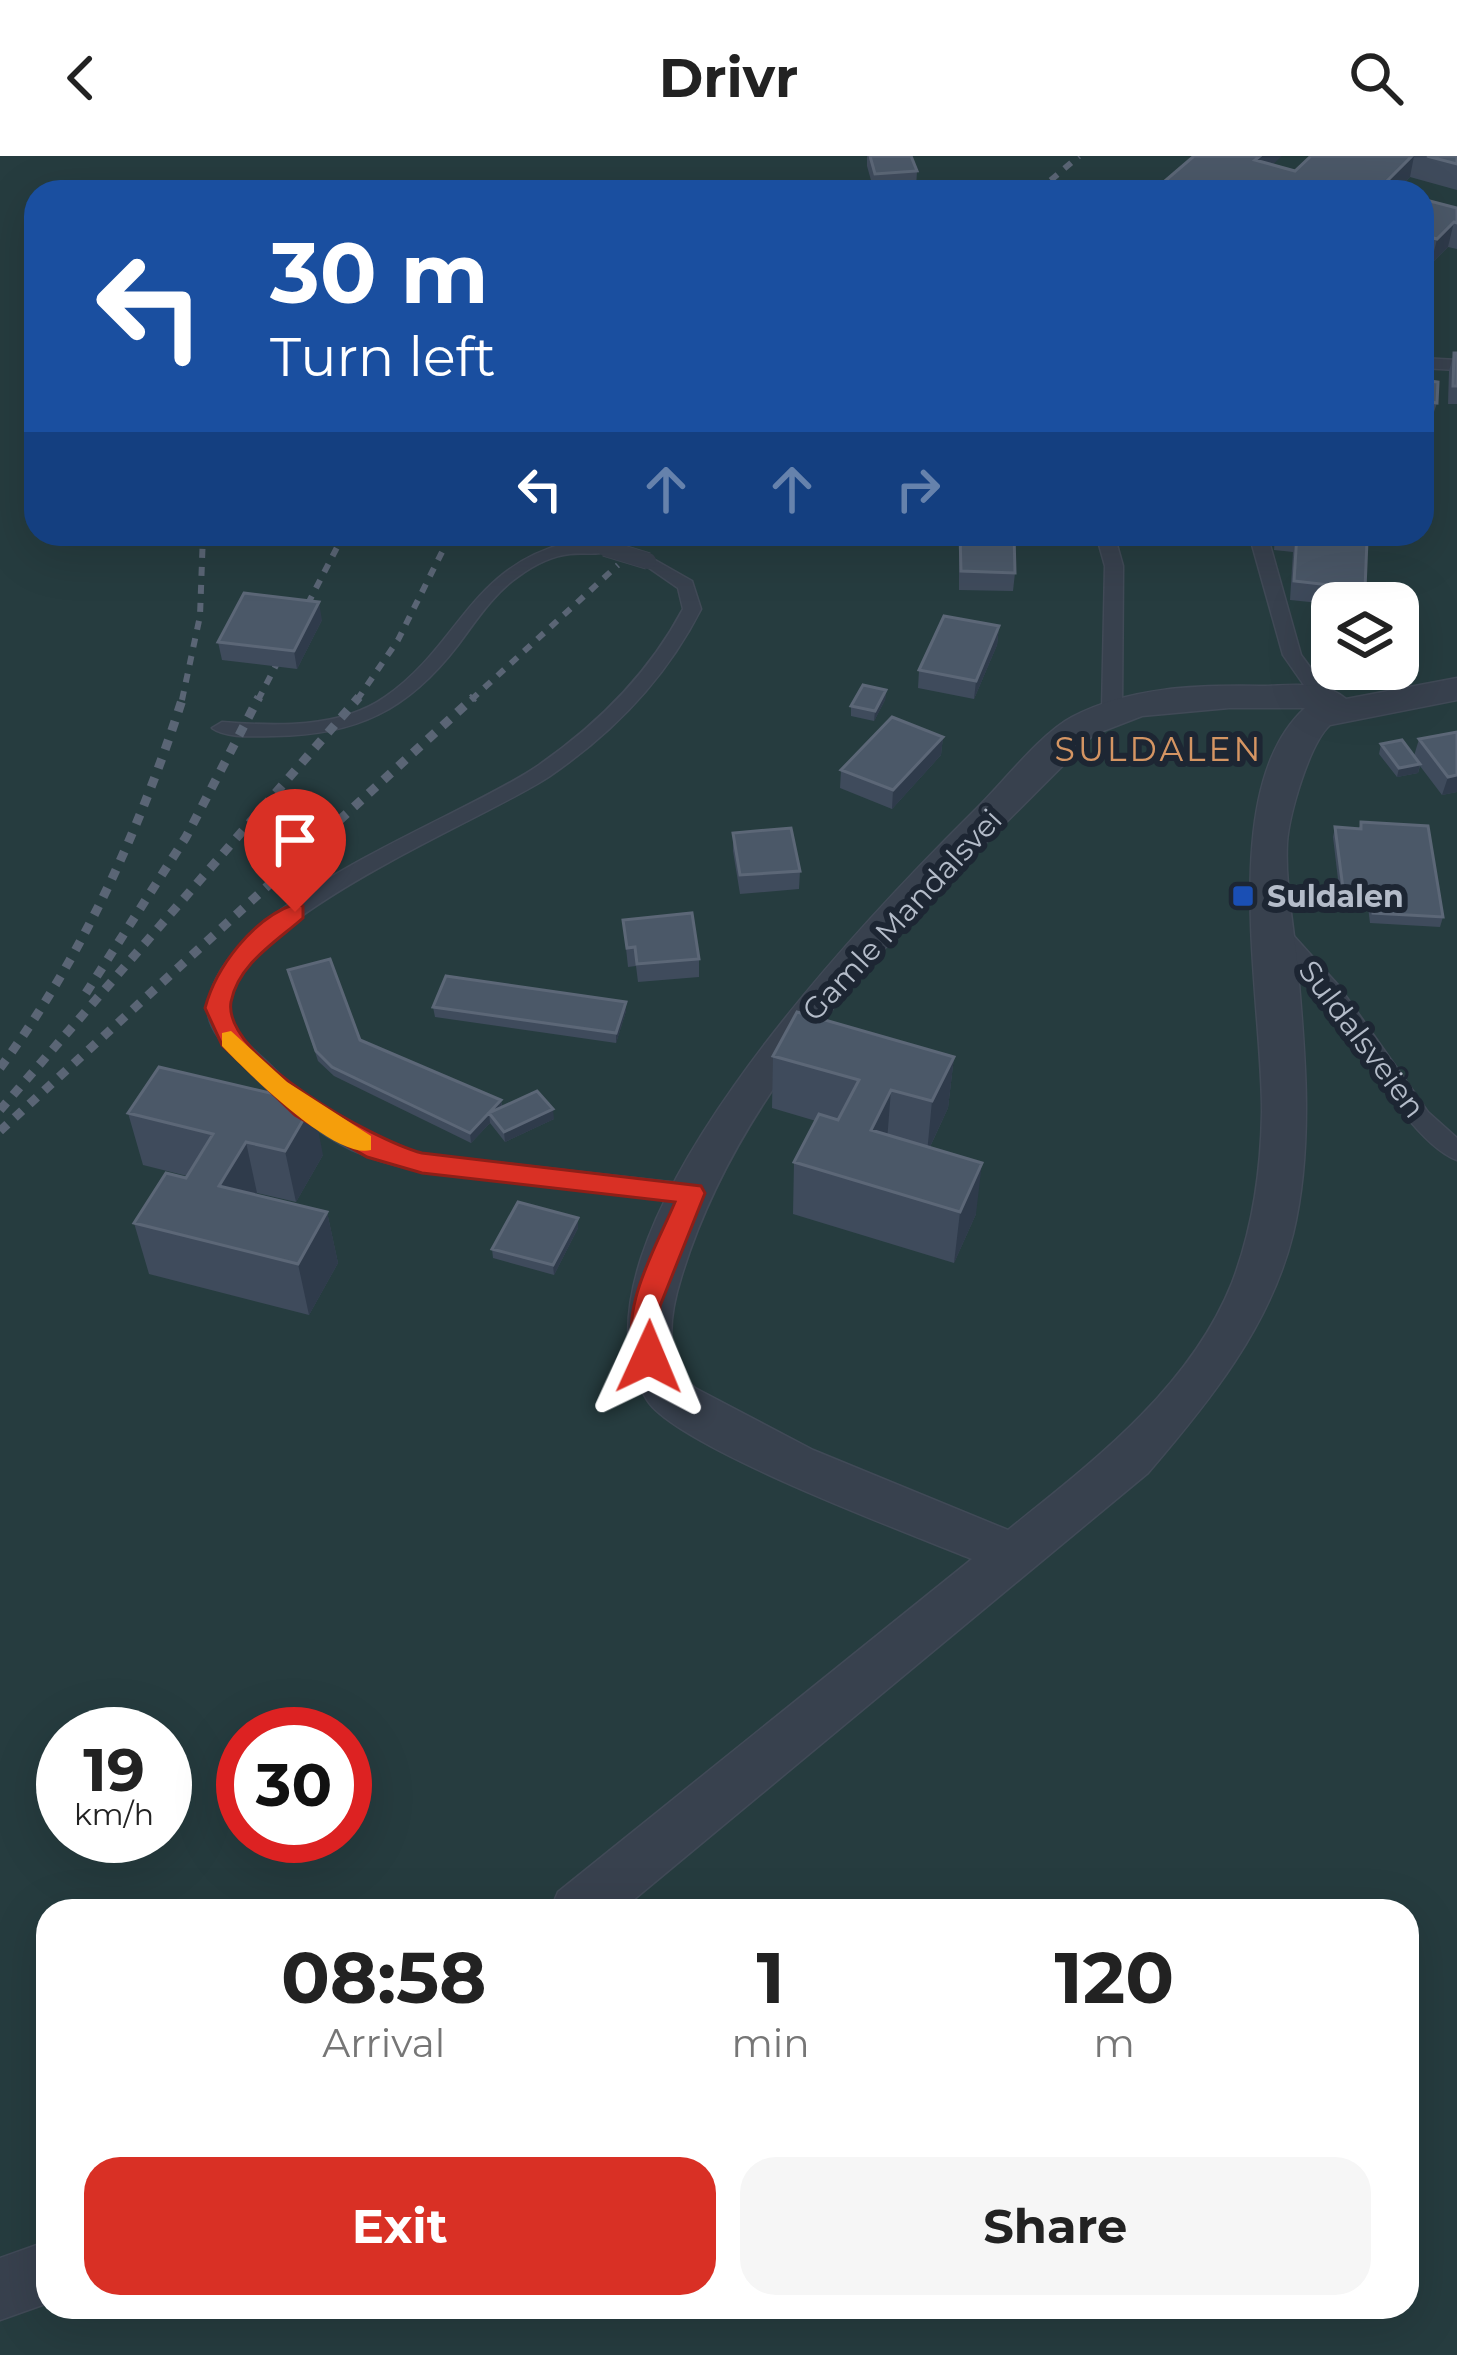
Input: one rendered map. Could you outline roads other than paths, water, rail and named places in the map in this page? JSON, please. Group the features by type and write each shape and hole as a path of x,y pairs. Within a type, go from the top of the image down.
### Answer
{"street":[{"path":"592,1899 1010,1553 1131,1459 1184,1403 1223,1350 1256,1288 1283,1171 1286,1102 1269,825 1306,727 1329,703 1457,688"},
{"name":"Gamle Mandalsvei","path":"1010,1553 887,1508 789,1462 666,1391 649,1357 646,1306 692,1193 719,1142 830,987 1080,727 1112,710 1161,699 1329,703"},
{"path":"0,2289 36,2276"}],"lane":[{"path":"222,728 314,727 376,710 431,665 513,568 564,546 605,548 648,561 686,585 692,610 672,646 616,715 533,778 412,838 317,896 242,958 224,983 217,1008 231,1039 278,1088 376,1150 422,1163 692,1193"},
{"path":"1108,546 1114,581 1112,710"},
{"path":"1261,546 1292,655 1329,703"},
{"name":"Suldalsveien","path":"1274,928 1330,990 1420,1118 1457,1151"}],"railway":[{"path":"1051,180 1079,156"},
{"path":"182,699 200,616 203,546"},
{"path":"258,700 338,546"},
{"path":"357,700 398,640 445,546"},
{"path":"471,700 618,565"},
{"path":"86,993 186,837 259,697"},
{"path":"0,1110 359,697"},
{"path":"0,1131 474,697"},
{"path":"0,1068 83,937 128,843 182,699"}],"place":[{"name":"Suldalen","path":"1243,896"}],"district":[{"name":"SULDALEN","path":"1159,749"}]}
